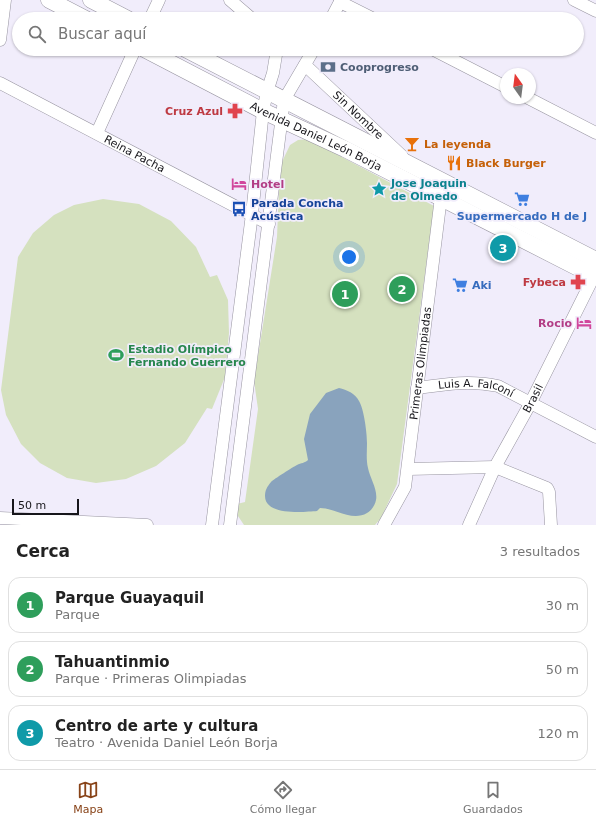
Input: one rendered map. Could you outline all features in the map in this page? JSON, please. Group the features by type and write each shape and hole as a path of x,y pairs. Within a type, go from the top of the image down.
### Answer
{"main road":[{"path":"49,0 72,12"},
{"path":"91,0 114,12"},
{"name":"Avenida Daniel León Borja","path":"157,56 263,111 345,149 595,275"},
{"name":"Avenida Daniel León Borja","path":"198,56 596,260"}],"street":[{"path":"0,40 5,0"},
{"path":"154,12 160,0"},
{"path":"230,0 244,12"},
{"path":"575,0 596,11"},
{"path":"335,12 341,1 361,12"},
{"path":"97,133 132,56"},
{"path":"212,525 252,214 263,111 273,73 276,56"},
{"path":"230,525 284,100 310,56"},
{"path":"446,56 500,84"},
{"name":"Sin Nombre","path":"305,65 411,165"},
{"name":"Reina Pacha","path":"0,83 269,224"},
{"path":"536,102 596,132"},
{"name":"Primeras Olimpiadas","path":"384,525 405,487 441,197"},
{"name":"Brasil","path":"470,525 495,467 530,404 595,275"},
{"name":"Luis A. Falconí","path":"417,388 462,382 481,382 498,386 516,394 530,404 596,437"},
{"path":"408,469 495,467 547,488 549,492 551,525"},
{"path":"0,518 147,525"}],"green space":[{"path":"308,139 434,206 397,484 381,518 375,525 244,525 236,513 237,504 245,502 258,409 254,381 277,237 280,166 290,145 298,140"},
{"name":"Estadio Olímpico Fernando Guerrero","path":"103,199 139,204 171,221 196,247 210,277 217,275 228,300 229,333 225,377 212,409 207,408 185,443 156,466 126,479 96,483 67,478 40,463 21,444 6,415 1,390 18,257 33,233 54,215 74,205"}],"water":[{"path":"339,388 353,394 361,405 365,421 367,465 376,492 374,506 367,513 355,516 320,508 317,511 295,512 278,510 271,507 265,496 267,487 279,476 298,464 308,460 304,439 310,414 326,393"}],"place":[{"name":"Cooprogreso","path":"328,67"},
{"name":"Cruz Azul","path":"235,111"},
{"name":"La leyenda","path":"412,144"},
{"name":"Black Burger","path":"454,163"},
{"name":"Hotel","path":"239,184"},
{"name":"Jose Joaquin de Olmedo","path":"379,189"},
{"name":"Supermercado H de J","path":"522,199"},
{"name":"Parada Concha Acústica","path":"239,209"},
{"name":"Centro de arte y cultura","path":"503,248"},
{"name":"Fybeca","path":"578,282"},
{"name":"Aki","path":"460,285"},
{"name":"Tahuantinmio","path":"402,289"},
{"name":"Parque Guayaquil","path":"345,294"},
{"name":"Rocio","path":"584,323"},
{"name":"Estadio Olímpico Fernando Guerrero","path":"116,355"}]}
